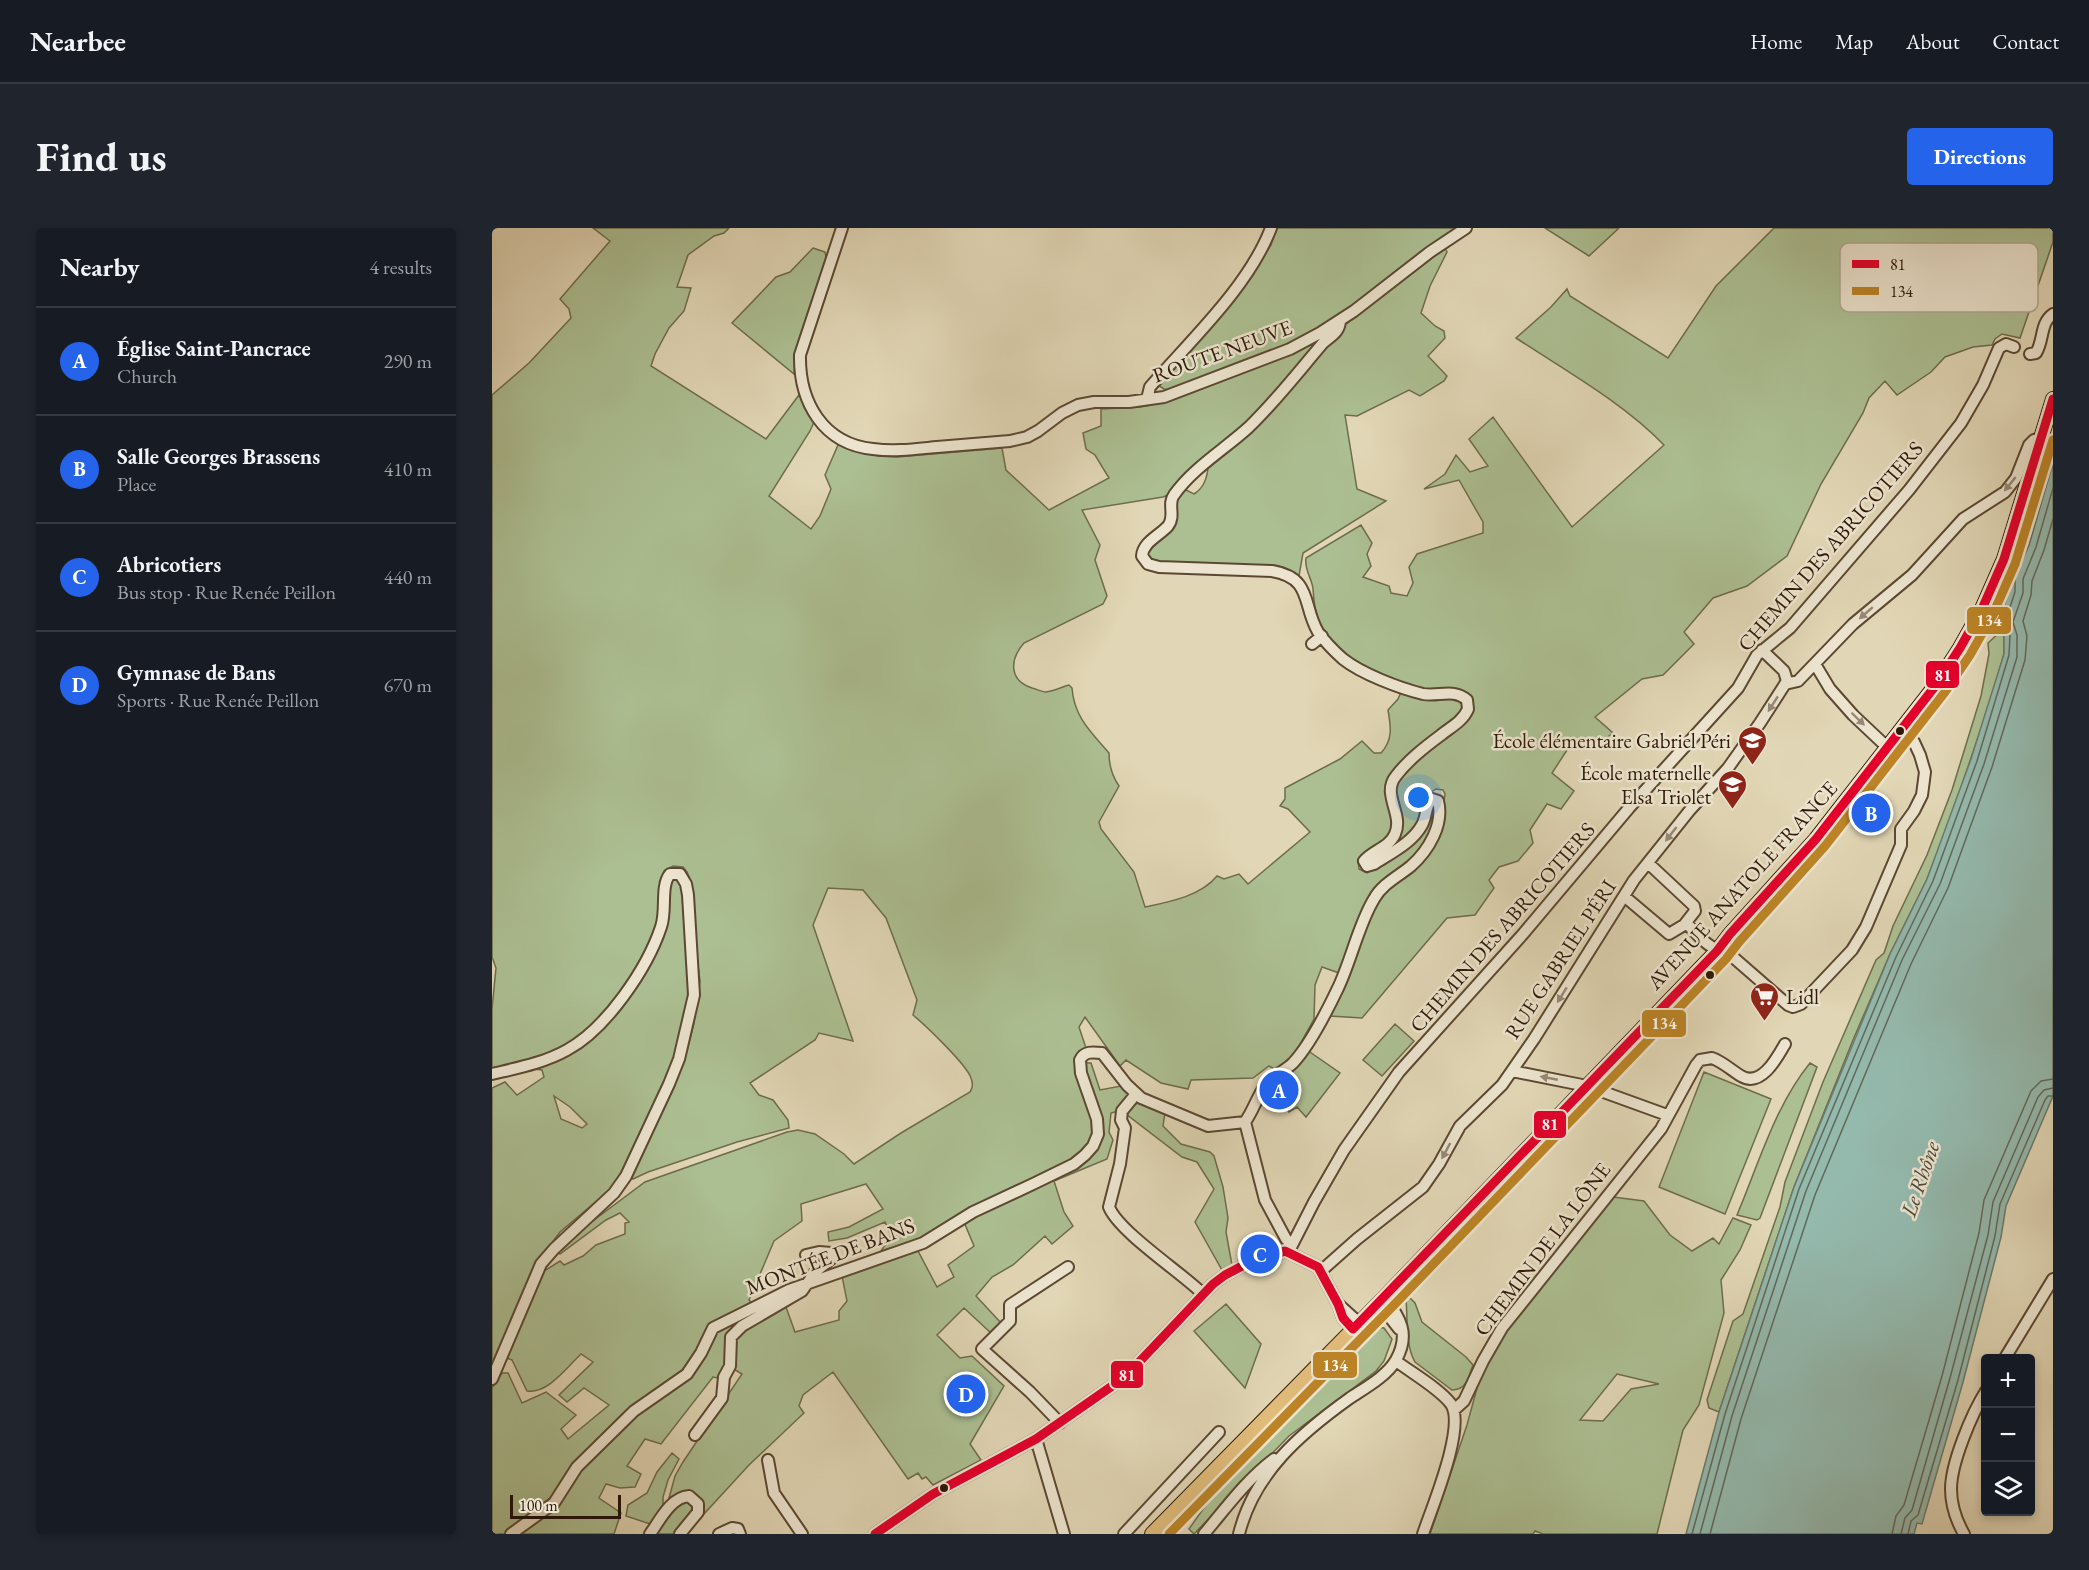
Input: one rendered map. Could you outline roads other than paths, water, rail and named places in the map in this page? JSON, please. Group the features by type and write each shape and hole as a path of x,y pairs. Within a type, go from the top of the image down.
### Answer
{"main road":[{"name":"AVENUE ANATOLE FRANCE","path":"1152,1534 1380,1302 1717,951 1816,839 1948,667 1986,601 2013,534 2053,399"}],"street":[{"name":"ROUTE NEUVE","path":"842,228 800,356 800,374 804,393 821,424 833,434 850,444 872,449 898,450 1010,441 1027,437 1078,405 1147,399 1176,393 1265,360 1302,343 1340,320 1430,252 1466,228"},
{"path":"1147,399 1150,387 1238,286 1271,228"},
{"path":"2030,354 2036,353 2039,348 2044,323 2053,314"},
{"path":"1340,320 1338,330 1323,343 1250,426 1174,495 1172,520 1145,546 1142,553 1145,562 1159,567 1272,571 1287,574 1302,587 1311,615 1322,636 1344,660 1366,674 1424,694 1459,694 1467,700 1468,710 1457,723 1409,761 1392,780 1390,792 1397,819 1396,830 1390,843 1364,861 1367,866 1374,864 1412,838 1424,820 1428,803 1432,799 1438,801 1439,807 1437,829 1431,841 1412,865 1386,884 1374,898 1338,988 1303,1050 1293,1063 1265,1085 1245,1122 1265,1200 1290,1248 1301,1259 1318,1268 1338,1304 1356,1326"},
{"name":"CHEMIN DES ABRICOTIERS","path":"1290,1248 1344,1150 1399,1072 1523,934 1629,808 1738,688 1754,659 1790,628 1909,490 1961,423 1983,385 2000,348 2006,344 2014,347"},
{"path":"1785,684 1798,681 1853,624 1908,579 1963,519 2005,492 2016,478 2029,445 2041,438"},
{"path":"1312,644 1322,636"},
{"path":"1762,650 1784,671 1787,678 1785,684"},
{"path":"1815,664 1830,688 1853,715 1888,748"},
{"name":"RUE GABRIEL PÉRI","path":"1318,1268 1423,1186 1439,1164 1460,1126 1502,1085 1512,1071 1624,896 1690,810 1728,768 1785,684"},
{"path":"1686,923 1717,951 1726,951 1788,1005 1793,1007 1801,1005 1852,950 1866,927 1901,845 1901,829 1922,795 1925,772 1920,755 1914,742 1900,731"},
{"path":"1624,896 1669,934 1673,934 1686,923 1695,911 1694,906 1648,863"},
{"path":"492,1074 534,1063 566,1051 582,1040 615,1008 656,943 664,913 667,878 670,874 680,874 687,884 694,995 679,1059 626,1176 614,1193 546,1257 537,1270 492,1379"},
{"name":"CHEMIN DE LA LÔNE","path":"1454,1410 1464,1401 1482,1361 1502,1328 1661,1129 1695,1065 1700,1060 1712,1058 1743,1078 1755,1079 1766,1072 1785,1044"},
{"name":"MONTÉE DE BANS","path":"511,1534 554,1503 577,1467 634,1411 687,1374 701,1353 712,1328 805,1284 923,1243 973,1212 1064,1169 1085,1155 1093,1146 1098,1134 1098,1119 1081,1073 1080,1060 1086,1053 1098,1052 1136,1094"},
{"path":"1512,1071 1587,1086 1667,1115"},
{"path":"1203,1294 1132,1234 1111,1213 1109,1208 1120,1164 1125,1128 1121,1120 1122,1111 1136,1094 1208,1126 1245,1122"},
{"path":"875,1534 933,1494 1036,1439 1125,1377 1203,1294 1225,1275 1246,1264 1290,1248"},
{"path":"696,1435 722,1398 724,1377 730,1366 731,1337 742,1326 802,1291 816,1271 831,1259 831,1253 819,1252 806,1256"},
{"path":"1060,1423 1030,1392 982,1349 1010,1322 1010,1305 1068,1267"},
{"path":"2008,1354 2053,1279"},
{"path":"1204,1534 1262,1468 1317,1422 1376,1380 1396,1361 1403,1335 1380,1302"},
{"path":"1396,1361 1442,1396 1454,1410 1456,1428 1452,1447 1424,1534"},
{"path":"1964,1534 1955,1517 1951,1486 1966,1434 1981,1399"},
{"path":"1124,1534 1219,1432"},
{"path":"1036,1439 1064,1534"},
{"path":"1239,1534 1247,1507 1284,1451"},
{"path":"768,1460 774,1493 802,1534"},
{"path":"1240,1491 1253,1496"},
{"path":"650,1534 673,1503 682,1497 689,1496 698,1504 698,1512 680,1534"},
{"path":"1225,1509 1234,1506 1247,1507"},
{"path":"719,1534 735,1528 740,1534"}],"water":[{"name":"Le Rhône","path":"2053,443 2053,1096 2006,1206 2001,1237 1963,1382 1922,1524 1917,1523 1914,1534 1686,1534 1719,1412 1794,1187 1890,954 1927,879 1971,759 2004,654 2004,636 1999,622 2009,591 2009,576 2023,543"}],"place":[{"name":"École élémentaire Gabriel Péri","path":"1752,766"},
{"name":"École maternelle Elsa Triolet","path":"1732,810"},
{"name":"Salle Georges Brassens","path":"1871,813"},
{"name":"Lidl","path":"1765,1022"},
{"name":"Église Saint-Pancrace","path":"1279,1090"},
{"name":"Abricotiers","path":"1260,1254"},
{"name":"Gymnase de Bans","path":"966,1394"}]}
